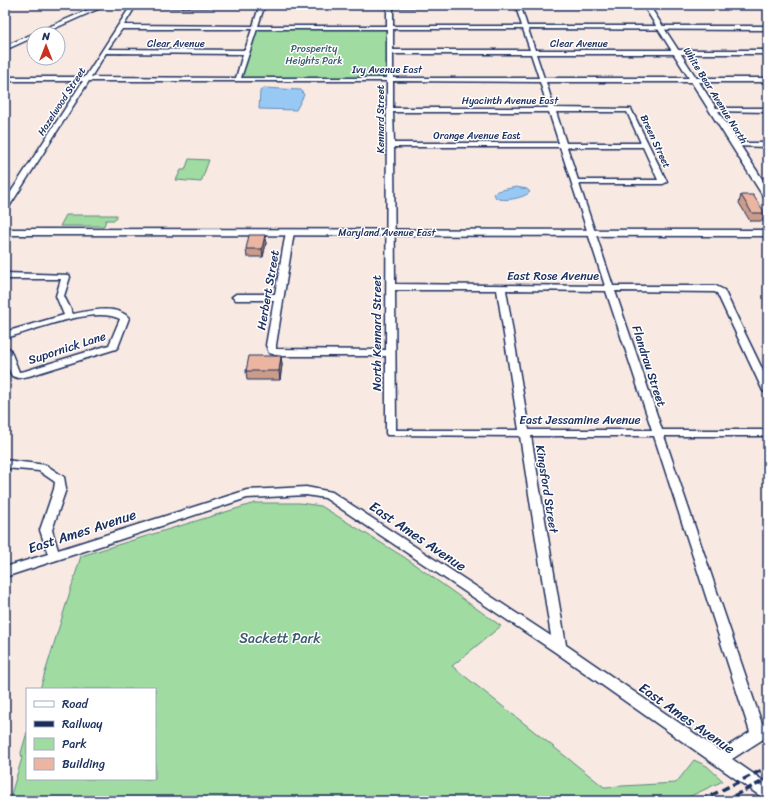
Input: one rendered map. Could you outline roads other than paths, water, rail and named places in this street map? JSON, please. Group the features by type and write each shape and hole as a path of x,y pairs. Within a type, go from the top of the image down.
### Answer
{"main road":[{"name":"White Bear Avenue North","path":"647,6 735,145 765,186 768,196"},
{"name":"Maryland Avenue East","path":"5,232 768,233"}],"street":[{"path":"55,26 103,5 768,6"},
{"name":"Hazelwood Street","path":"5,207 134,5"},
{"path":"238,79 262,6"},
{"name":"Kennard Street","path":"390,6 390,232"},
{"name":"Flandrau Street","path":"519,6 591,232 658,433 763,731"},
{"path":"120,27 768,28"},
{"path":"5,48 26,39"},
{"name":"Clear Avenue","path":"104,52 247,52"},
{"name":"Clear Avenue","path":"390,52 768,52"},
{"name":"Ivy Avenue East","path":"5,79 768,80"},
{"name":"Hyacinth Avenue East","path":"390,110 629,110"},
{"name":"Breen Street","path":"575,182 663,182 629,110"},
{"path":"713,110 768,110"},
{"name":"Orange Avenue East","path":"390,145 645,145"},
{"path":"735,145 768,145"},
{"name":"Herbert Street","path":"290,232 271,345 272,351 280,353 390,353"},
{"name":"North Kennard Street","path":"390,232 391,433"},
{"path":"5,276 66,276 60,296 69,316"},
{"name":"East Rose Avenue","path":"390,287 716,289 721,292 768,391"},
{"name":"Kingsford Street","path":"501,287 560,648"},
{"path":"236,297 280,297"},
{"name":"Supornick Lane","path":"5,335 69,316 83,314 117,314 122,315 125,318 113,347 21,375 15,374 5,349"},
{"name":"East Jessamine Avenue","path":"391,433 768,433"},
{"path":"5,464 42,468 60,480 60,489 46,530 54,555"},
{"name":"East Ames Avenue","path":"5,572 247,494 306,491 328,495 560,648 768,793"},
{"path":"720,759 763,731"}],"water":[{"path":"264,88 301,90 304,95 296,110 259,109 260,91"},
{"path":"516,187 527,189 530,192 519,198 504,200 496,198 494,194 497,191"}],"railway":[{"path":"700,801 768,767"},
{"path":"723,801 768,779"}],"park label":[{"name":"Prosperity Heights Park","path":"314,54"},
{"name":"Sackett Park","path":"280,638"}]}
